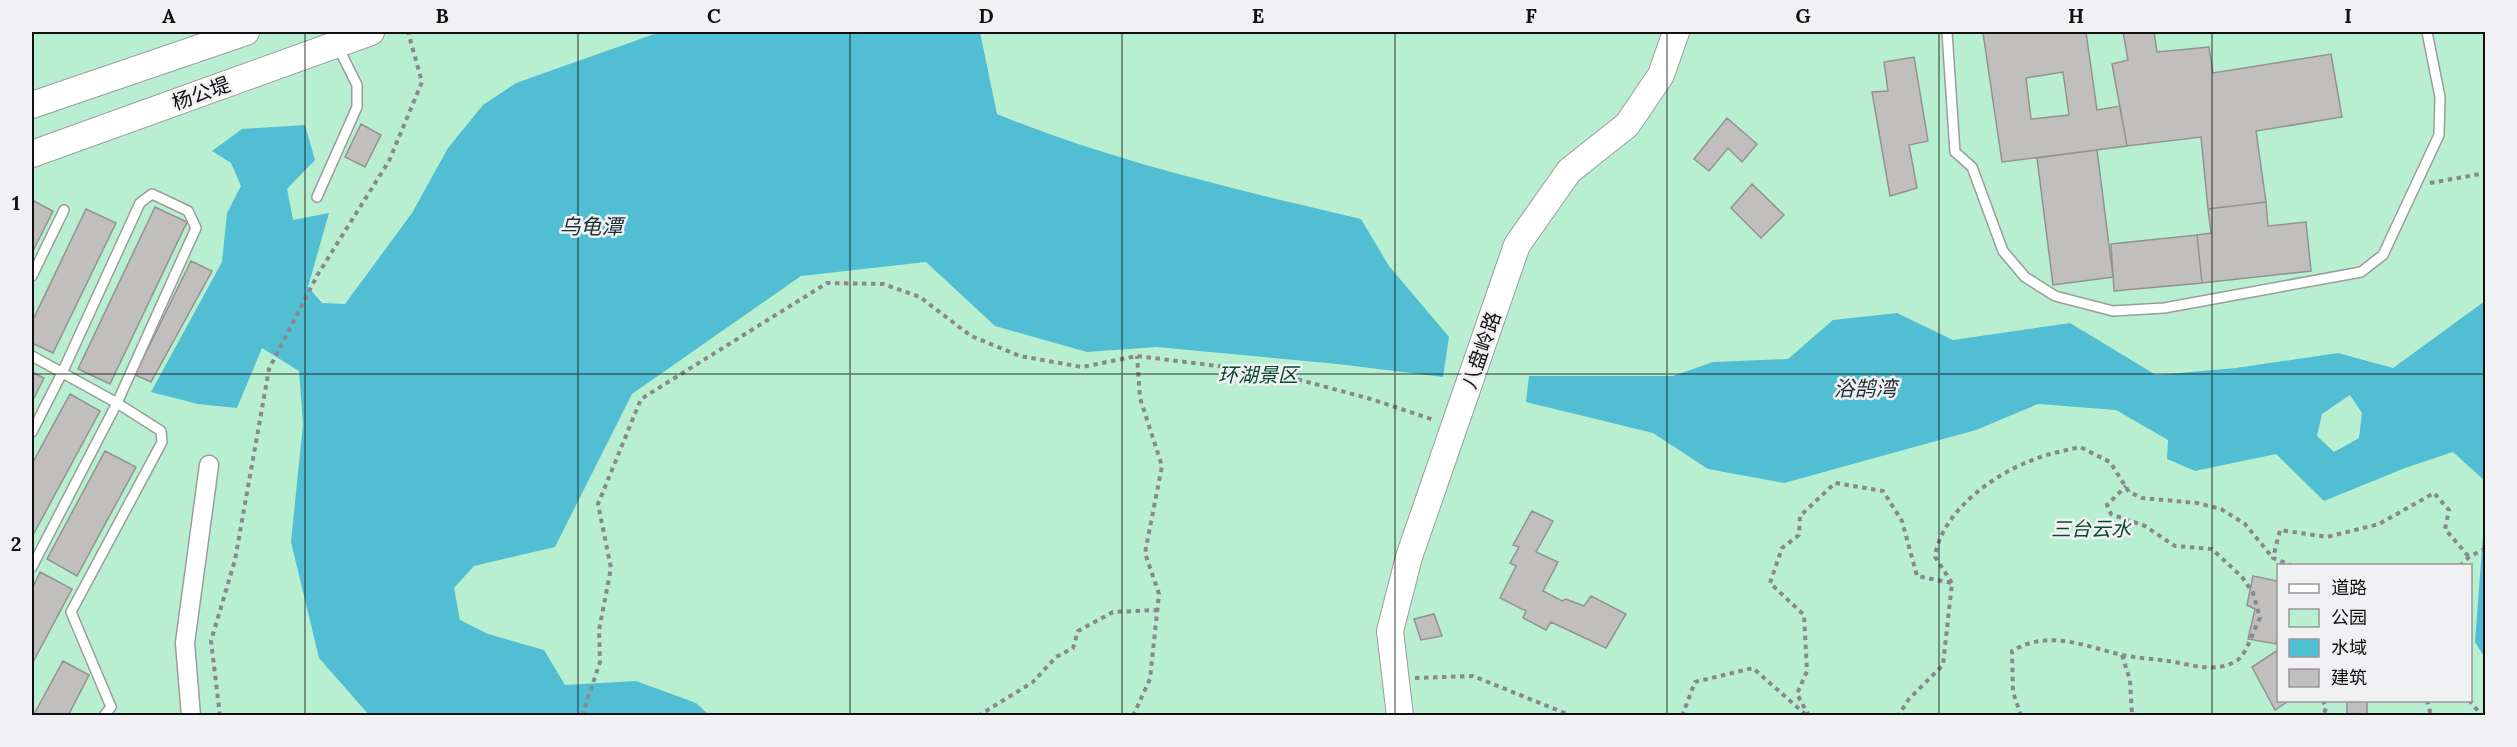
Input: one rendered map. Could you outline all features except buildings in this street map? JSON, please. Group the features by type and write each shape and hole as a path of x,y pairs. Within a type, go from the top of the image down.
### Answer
{"street":[{"path":"32,105 246,32"},
{"name":"杨公堤","path":"32,154 371,32"},
{"name":"八盘岭路","path":"1396,710 1389,631 1409,557 1518,245 1569,171 1628,124 1661,75 1676,32"},
{"path":"191,716 185,643 209,465"}],"lane":[{"path":"1947,32 1956,152 1972,167 2003,251 2025,278 2055,296 2114,311 2164,308 2361,272 2383,255 2439,135 2440,97 2427,32"},
{"path":"317,197 357,107 357,85 336,44"},
{"path":"32,432 62,373 140,203 152,194 188,211 196,228 117,403 32,567"},
{"path":"32,276 64,210"},
{"path":"32,356 161,430 162,442 71,612 111,707 104,716"}],"path":[{"path":"220,716 211,641 235,560 269,369 318,274 389,161 422,82 408,32"},
{"path":"2416,186 2486,173"},
{"path":"582,716 600,662 599,630 611,568 598,504 641,399 827,282 883,284 920,297 971,336 1020,356 1082,367 1137,356 1274,374 1371,399 1439,422 1453,431"},
{"path":"1133,716 1150,678 1159,594 1145,553 1162,466 1140,398 1137,356"},
{"path":"1898,716 1909,699 1943,665 1952,583 1935,557 1937,544 1955,514 1978,492 2002,474 2030,461 2080,447 2110,462 2129,492 2142,498 2197,503 2221,509 2245,524 2273,558 2288,564"},
{"path":"1808,716 1797,694 1807,671 1804,615 1770,583 1782,548 1799,536 1800,516 1835,483 1883,491 1902,521 1917,576 1952,583"},
{"path":"2021,716 2013,692 2012,651 2025,643 2070,640 2122,655 2169,661 2193,668 2222,666 2241,658 2260,618 2253,593 2242,577 2212,549 2175,546 2145,526 2112,514 2107,506 2126,486"},
{"path":"2273,558 2280,530 2327,537 2379,524 2434,493 2449,510 2445,529 2469,557"},
{"path":"2462,564 2469,557 2486,548"},
{"path":"978,716 1033,682 1056,657 1073,648 1078,631 1113,612 1157,610"},
{"path":"2122,655 2130,680 2132,716"},
{"path":"1682,716 1695,682 1753,668 1808,716"},
{"path":"1396,710 1415,677 1473,676 1572,716"},
{"path":"2471,702 2482,716"}],"green space":[{"name":"环湖景区","path":"32,32 2485,32 2485,715 32,715"}],"water":[{"name":"乌龟潭","path":"660,32 980,32 997,114 1131,161 1361,219 1389,266 1449,337 1443,377 1338,364 1156,347 1087,352 995,326 926,262 801,276 632,394 555,547 474,566 454,588 460,620 488,634 544,650 565,685 636,681 696,703 709,715 369,715 319,658 291,542 303,424 299,371 262,348 237,408 198,404 151,392 222,262 227,213 241,186 231,163 212,151 242,129 305,125 315,160 287,189 293,220 329,213 308,287 322,303 345,304 412,213 448,148 483,105 516,83"},
{"name":"浴鹄湾","path":"2485,301 2485,481 2453,452 2405,468 2324,501 2276,454 2195,471 2167,459 2168,440 2116,410 2038,404 1976,430 1784,483 1708,469 1653,433 1526,402 1529,376 1673,376 1713,362 1788,359 1833,320 1897,313 1953,340 2070,323 2156,375 2236,368 2338,353 2393,368","holes":["2350,395 2362,413 2359,438 2334,452 2317,436 2322,414"]},
{"path":"2485,508 2485,658 2475,642"}],"park label":[{"name":"三台云水","path":"2091,528"}]}
